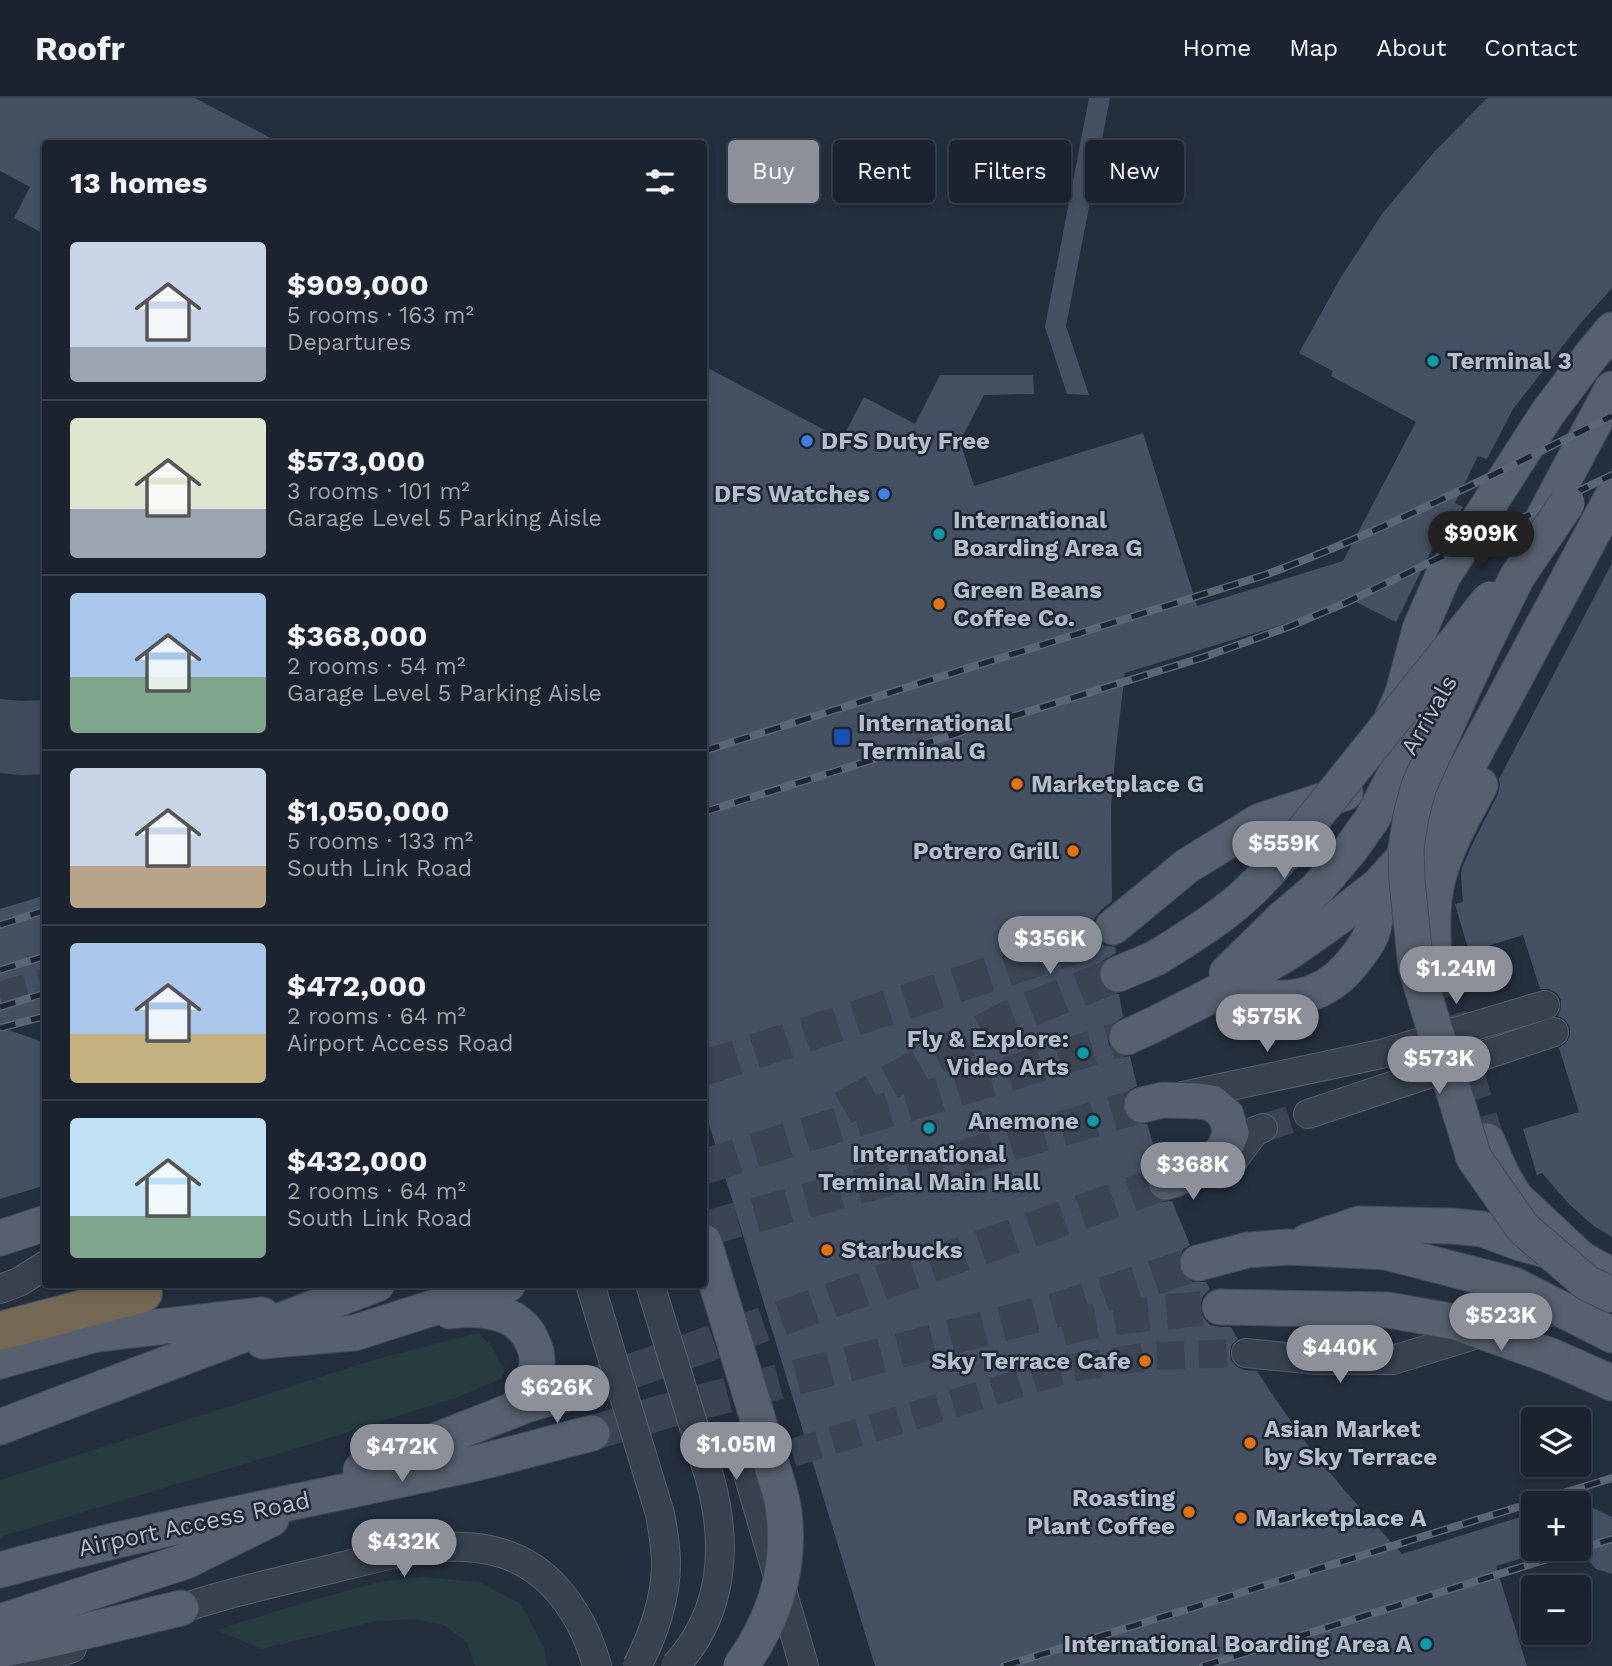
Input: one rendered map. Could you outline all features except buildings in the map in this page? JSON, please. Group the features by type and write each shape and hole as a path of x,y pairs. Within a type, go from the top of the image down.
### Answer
{"highway":[{"path":"5,1349 154,1289"}],"main road":[{"path":"1390,723 1403,693 1420,629 1443,576 1547,414 1612,330"},
{"name":"Arrivals","path":"1210,996 1283,918 1317,889 1372,819 1414,738 1534,536 1612,390"},
{"path":"1612,439 1511,589 1419,786 1406,848 1416,968 1474,1158 1523,1228 1587,1283 1612,1295"},
{"name":"Arrivals","path":"1127,1037 1210,996 1292,950 1378,885 1417,843 1455,790 1612,497"},
{"path":"1118,974 1156,958 1206,926 1263,878 1567,503"},
{"path":"1434,965 1434,900 1440,870 1453,838 1537,671 1544,624"},
{"path":"1114,927 1187,866 1261,821 1394,776"},
{"path":"1210,996 1290,997 1313,994 1342,975 1364,949 1373,930 1378,885"},
{"path":"1152,1103 1212,1102 1226,1115 1231,1133 1223,1151 1203,1169 1166,1182"},
{"path":"1487,1141 1515,1196 1597,1268"},
{"path":"0,1238 42,1224"},
{"path":"1288,1247 1359,1224 1451,1226 1482,1229 1597,1268"},
{"path":"1198,1263 1248,1250 1288,1247 1386,1252 1514,1285 1612,1335"},
{"path":"707,1252 778,1482 784,1512 785,1552 776,1602 766,1626 741,1666"},
{"path":"0,1427 367,1288"},
{"path":"218,1345 354,1333 495,1288"},
{"path":"1220,1307 1388,1310 1456,1322 1604,1376"},
{"path":"5,1349 97,1334 314,1309"},
{"path":"407,1316 457,1310 489,1311 503,1315 527,1331 536,1349 537,1367 516,1409"},
{"path":"267,1507 516,1409 581,1389"},
{"name":"Airport Access Road","path":"0,1570 75,1550 489,1460 592,1433"},
{"path":"0,1622 186,1561 317,1496"},
{"path":"0,1650 181,1608"}],"street":[{"path":"1152,1103 1381,1054 1545,1005"},
{"path":"1308,1114 1554,1032"},
{"path":"1203,1169 1234,1159 1255,1131 1263,1128"},
{"path":"0,1289 19,1282 42,1268"},
{"path":"591,1288 660,1514 663,1532 666,1561 663,1593 656,1622 637,1666"},
{"path":"651,1288 710,1479 720,1527 720,1570 712,1601 701,1630 675,1666"},
{"path":"1246,1353 1316,1360 1392,1360 1559,1308"},
{"path":"746,1467 804,1666"},
{"path":"19,1666 181,1608 401,1554 450,1546 489,1549 518,1558 545,1577 566,1600 582,1624 597,1666"}],"green space":[{"path":"478,1333 491,1345 505,1371 501,1379 458,1397 301,1447 0,1537 0,1480 370,1361"},
{"path":"422,1577 479,1582 521,1604 544,1648 547,1666 475,1666 467,1642 444,1625 414,1619 376,1621 262,1649 216,1630 379,1582"}],"taxiway":[{"path":"0,736 42,737"}],"tunnel":[{"path":"707,1067 1073,947 1113,927"},
{"path":"1434,965 1487,1141"},
{"path":"843,1108 1008,1018 1118,974"},
{"path":"0,996 42,983"},
{"path":"707,1166 1127,1037"},
{"path":"707,1228 1142,1105"},
{"path":"1263,1128 1308,1114"},
{"path":"581,1389 1166,1182"},
{"path":"592,1433 666,1411 1060,1309 1198,1263"},
{"path":"1062,1328 1121,1317 1220,1307"},
{"path":"752,1465 1070,1368 1151,1356 1246,1353"}],"railway":[{"path":"707,750 1265,575 1397,520 1612,416"},
{"path":"707,811 1204,657 1288,627 1345,603 1612,475"},
{"path":"0,925 42,911"},
{"path":"0,970 42,957"},
{"path":"0,1007 42,994"},
{"path":"0,1028 42,1017"},
{"path":"1004,1666 1612,1478"},
{"path":"1203,1666 1612,1539"}],"place":[{"name":"Terminal 3","path":"1433,361"},
{"name":"DFS Duty Free","path":"807,441"},
{"name":"DFS Watches","path":"884,494"},
{"name":"International Boarding Area G","path":"939,534"},
{"name":"Green Beans Coffee Co.","path":"939,604"},
{"name":"International Terminal G","path":"842,737"},
{"name":"Marketplace G","path":"1017,784"},
{"name":"Potrero Grill","path":"1073,851"},
{"name":"Fly & Explore: Video Arts","path":"1083,1053"},
{"name":"Anemone","path":"1093,1121"},
{"name":"International Terminal Main Hall","path":"929,1128"},
{"name":"Starbucks","path":"827,1250"},
{"name":"Sky Terrace Cafe","path":"1145,1361"},
{"name":"Asian Market by Sky Terrace","path":"1250,1443"},
{"name":"Roasting Plant Coffee","path":"1189,1512"},
{"name":"Marketplace A","path":"1241,1518"},
{"name":"International Boarding Area A","path":"1426,1644"}]}
